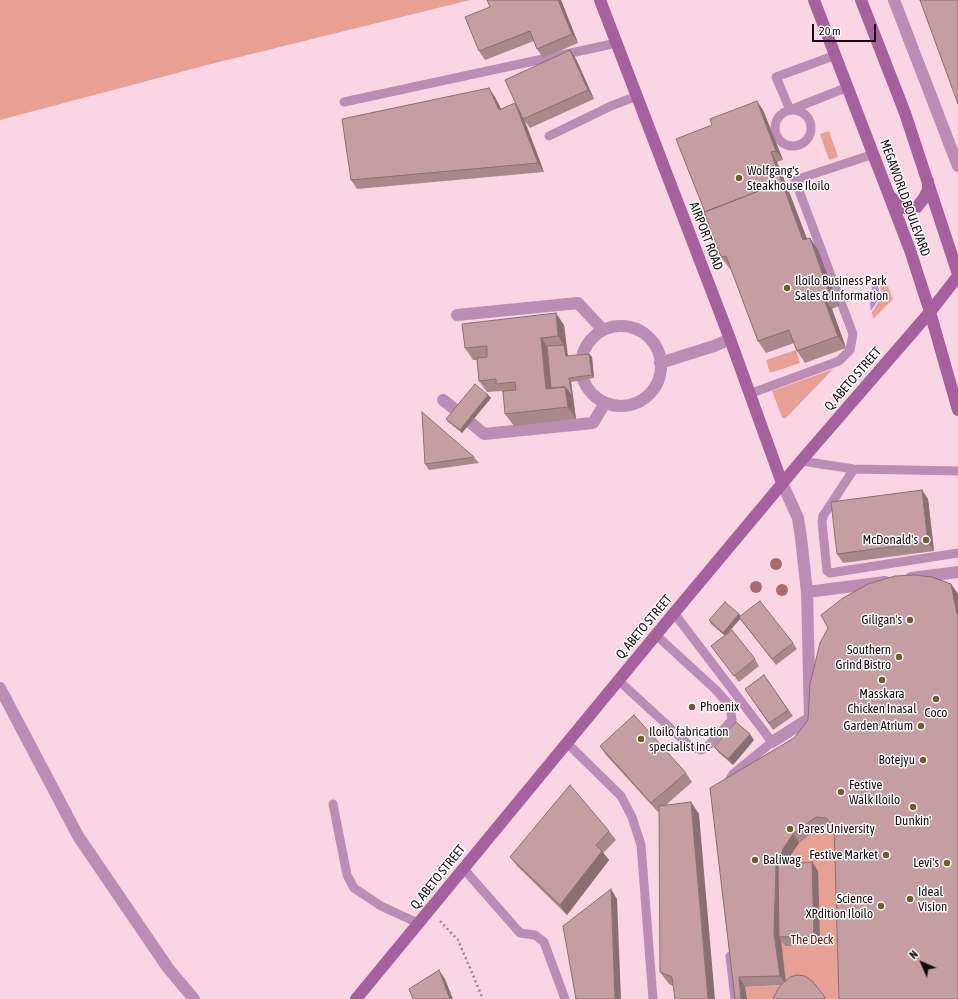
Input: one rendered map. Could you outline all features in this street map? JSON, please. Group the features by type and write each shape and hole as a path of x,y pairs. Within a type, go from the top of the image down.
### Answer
{"main road":[{"name":"AIRPORT ROAD","path":"600,0 730,339 782,483"},
{"name":"MEGAWORLD BOULEVARD","path":"814,0 890,197 930,312 958,410"},
{"name":"MEGAWORLD BOULEVARD","path":"861,0 905,113 958,275"},
{"path":"890,197 899,206 908,208 917,207 926,194 928,180"},
{"name":"Q. ABETO STREET","path":"356,999 618,680 782,483 930,312 958,275"}],"street":[{"path":"894,0 958,166"},
{"path":"457,315 578,303 603,330"},
{"path":"616,326 629,326 642,331 652,340 658,352 660,363 659,378 653,390 643,399 631,405 618,406 605,403 594,396 586,386 581,374 580,361 584,348 592,338 603,330 616,326"},
{"path":"660,363 714,346 730,339"},
{"path":"443,400 457,411"},
{"path":"471,423 484,434 593,422 605,403"},
{"path":"772,742 810,718 807,592 798,518 782,483"},
{"path":"807,592 958,572"},
{"path":"0,688 78,836 168,968 194,999"}],"lane":[{"path":"344,102 617,43"},
{"path":"790,110 776,77 836,55"},
{"path":"790,110 802,112 810,122 810,134 803,143 798,145 786,145 777,138 775,132 776,121 780,116 790,110 848,87"},
{"path":"549,136 611,106 637,96"},
{"path":"749,394 839,361 850,350 853,334 795,180 874,154"},
{"path":"800,462 854,469 958,471"},
{"path":"854,469 823,516 822,522 827,571 830,573 958,553"},
{"path":"674,613 772,742 733,774 722,791"},
{"path":"618,680 690,746 701,750 708,746 732,720 730,706 716,690 656,635"},
{"path":"567,743 622,796 632,817 640,845 653,999"},
{"path":"333,804 347,875 354,888 381,906 418,923"},
{"path":"463,868 520,933 535,935 544,942 565,999"},
{"path":"729,948 735,999"}],"path":[{"path":"429,910 458,940 483,999"}],"green space":[{"path":"0,0 470,0 207,65 0,120"},
{"path":"829,131 838,157 829,160 820,134"},
{"path":"884,276 893,299 873,319 872,312 882,297 879,279"},
{"path":"796,350 800,363 770,373 766,360"},
{"path":"833,369 785,419 782,417 772,391"},
{"name":"The Deck","path":"823,826 833,827 840,835 845,999 747,999 745,987 786,985 781,942 782,876 789,858 799,843"}],"shaded area":[{"path":"877,279 880,297 871,311 871,281"}],"building":[{"path":"487,0 558,0 572,34 537,49 530,31 479,51 465,17 490,7"},
{"path":"920,0 958,0 958,104"},
{"path":"570,50 588,90 523,119 505,80"},
{"path":"489,88 499,110 515,103 538,163 351,180 342,119"},
{"name":"Wolfgang's Steakhouse Iloilo","path":"757,101 776,151 771,152 782,182 705,212 676,139 712,125 710,119"},
{"name":"Iloilo Business Park Sales & Information","path":"782,182 803,240 810,238 830,295 823,297 838,336 797,351 789,330 758,341 726,256 721,257 704,212"},
{"path":"556,313 558,336 541,338 546,389 565,387 568,407 505,414 503,391 516,390 515,382 496,384 496,379 479,381 477,358 487,357 487,346 465,348 462,324"},
{"path":"564,345 566,356 589,354 592,375 569,378 572,396 565,387 551,388 547,346"},
{"path":"475,384 488,395 460,430 446,419"},
{"path":"422,412 474,457 425,464"},
{"path":"922,490 928,542 837,554 831,502"},
{"name":"Festive Walk Iloilo","path":"914,575 932,577 951,584 958,614 958,999 839,999 834,826 826,818 816,817 793,834 783,849 776,867 774,933 780,976 739,977 741,999 735,999 710,788 794,738 808,720 810,684 820,643 828,628 821,615 843,598 868,584 895,576"},
{"path":"760,601 793,643 772,659 739,617"},
{"path":"725,602 739,614 723,633 709,620"},
{"path":"732,630 755,659 734,676 711,646"},
{"path":"764,675 788,710 769,723 745,689"},
{"path":"634,715 686,773 651,803 600,746"},
{"path":"736,722 750,734 728,759 714,747"},
{"path":"570,785 609,831 596,845 602,851 560,905 510,857"},
{"path":"691,802 708,999 675,999 672,977 660,972 659,806"},
{"path":"812,862 814,936 779,937 778,865"},
{"path":"611,889 615,999 576,999 563,926"},
{"path":"439,970 450,999 413,999 409,989"},
{"path":"797,975 805,976 813,982 825,999 773,999 779,987 790,977"}],"place":[{"name":"Wolfgang's Steakhouse Iloilo","path":"739,178"},
{"name":"Iloilo Business Park Sales & Information","path":"787,288"},
{"name":"McDonald's","path":"926,540"},
{"name":"Giligan's","path":"910,620"},
{"name":"Southern Grind Bistro","path":"899,657"},
{"name":"Masskara Chicken Inasal","path":"882,680"},
{"name":"Coco","path":"936,699"},
{"name":"Phoenix","path":"692,707"},
{"name":"Garden Atrium","path":"921,726"},
{"name":"Iloilo fabrication specialist inc","path":"641,739"},
{"name":"Botejyu","path":"923,760"},
{"name":"Festive Walk Iloilo","path":"841,792"},
{"name":"Dunkin'","path":"913,807"},
{"name":"Pares University","path":"790,829"},
{"name":"Festive Market","path":"886,855"},
{"name":"Baliwag","path":"755,860"},
{"name":"Levi's","path":"947,863"},
{"name":"Ideal Vision","path":"910,899"},
{"name":"Science XPdition Iloilo","path":"881,906"}]}
